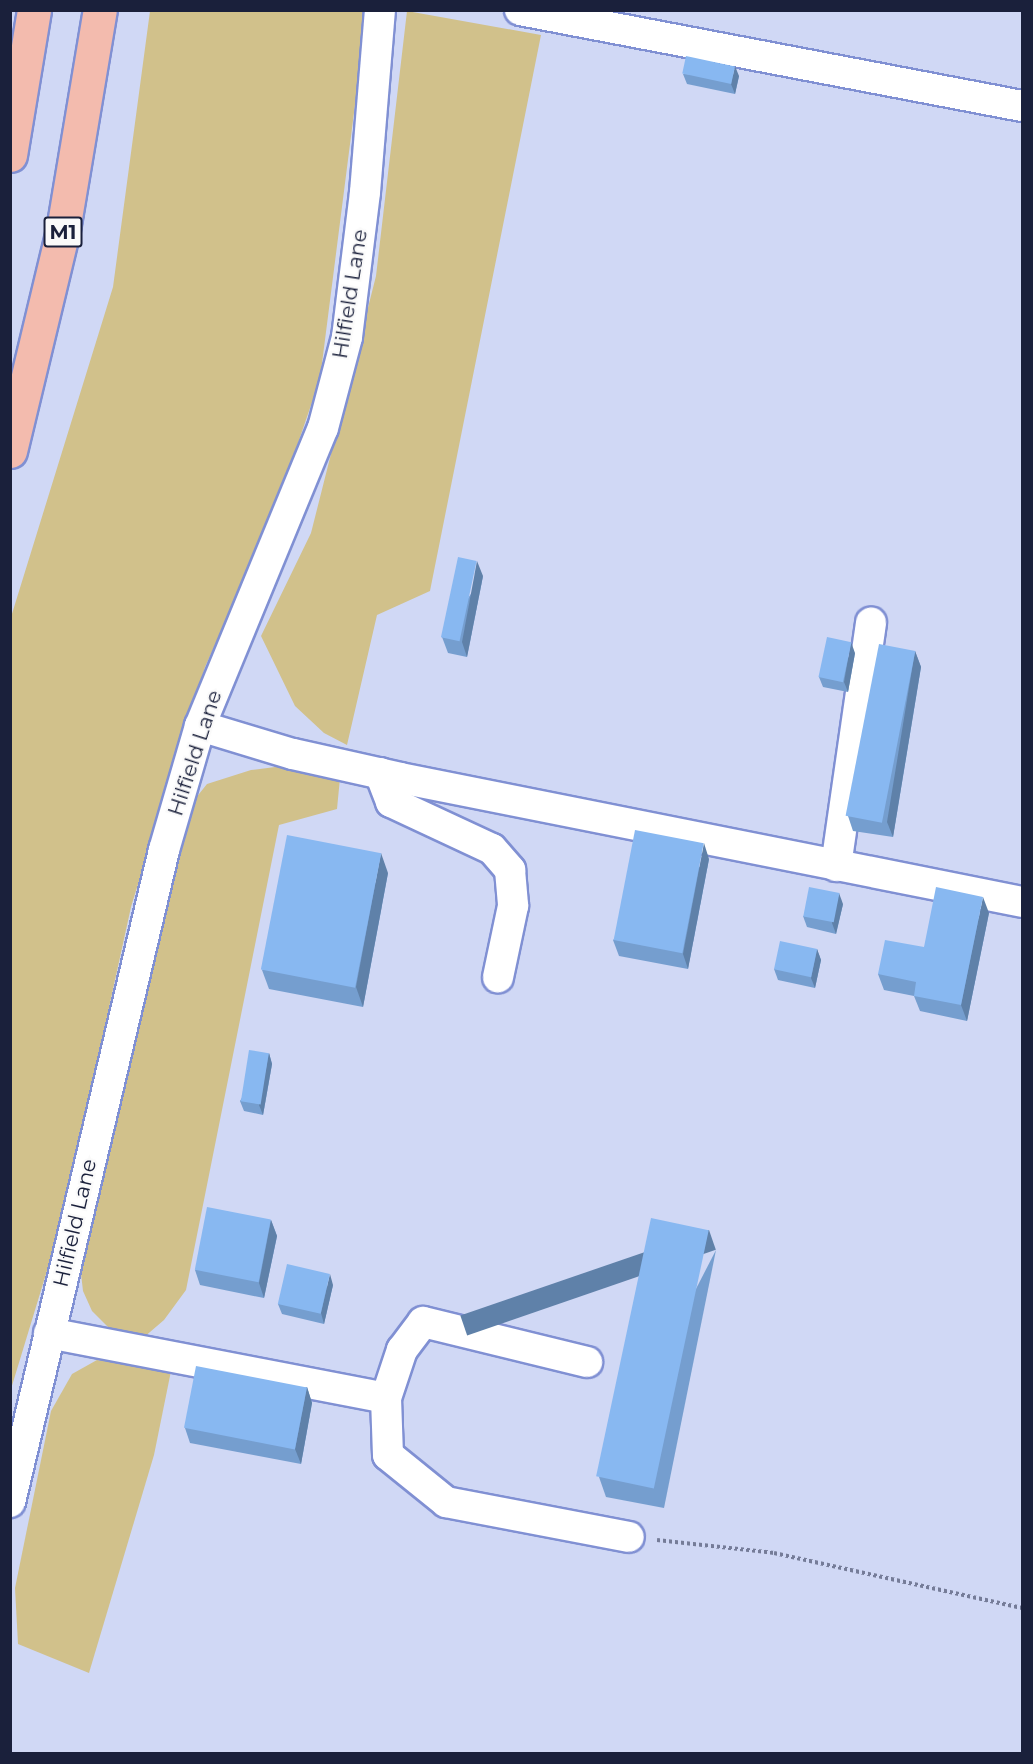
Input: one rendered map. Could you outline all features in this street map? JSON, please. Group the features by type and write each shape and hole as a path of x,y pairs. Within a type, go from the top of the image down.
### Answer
{"highway":[{"path":"10,155 34,10"},
{"name":"M1","path":"10,451 63,230 100,10"}],"street":[{"name":"Hilfield Lane","path":"10,1502 164,850 200,726 323,428 344,348 364,192 380,10"},
{"path":"520,10 1023,106"},
{"path":"836,866 871,623"},
{"path":"200,726 293,754 380,773 1023,902"},
{"path":"380,773 390,802 492,849 510,870 513,906 498,977"},
{"path":"587,1362 423,1322 402,1350 386,1398 388,1455 446,1502 629,1537"},
{"path":"49,1333 386,1398"}],"path":[{"path":"629,1537 774,1553 1023,1608"}],"shaded area":[{"path":"150,11 367,11 320,379 273,516 205,667 131,907 63,1218 11,1389 11,617 113,287"},
{"path":"407,11 541,35 430,591 377,615 347,745 324,733 295,706 261,636 311,533 376,276"},
{"path":"283,766 340,778 337,809 279,825 186,1290 164,1320 143,1338 108,1327 92,1311 83,1291 80,1265 154,958 195,799 207,784 251,770"},
{"path":"97,1360 171,1371 154,1455 89,1673 18,1644 15,1588 51,1411 72,1374"}],"building":[{"path":"686,56 735,66 731,84 682,74"},
{"path":"458,557 477,561 460,641 441,637"},
{"path":"827,637 851,642 843,682 818,677"},
{"path":"879,644 915,651 882,823 846,816"},
{"path":"635,830 704,843 682,953 614,940"},
{"path":"287,835 381,853 355,988 261,969"},
{"path":"809,887 839,893 834,922 803,916"},
{"path":"936,887 983,897 961,1005 914,996 916,982 878,974 885,940 924,947"},
{"path":"780,941 817,949 811,977 774,969"},
{"path":"249,1050 269,1053 261,1104 241,1101"},
{"path":"207,1207 271,1219 259,1282 195,1270"},
{"path":"651,1218 709,1230 654,1488 596,1476"},
{"path":"287,1264 330,1274 321,1314 278,1304"},
{"path":"196,1366 307,1388 295,1449 184,1428"}]}
